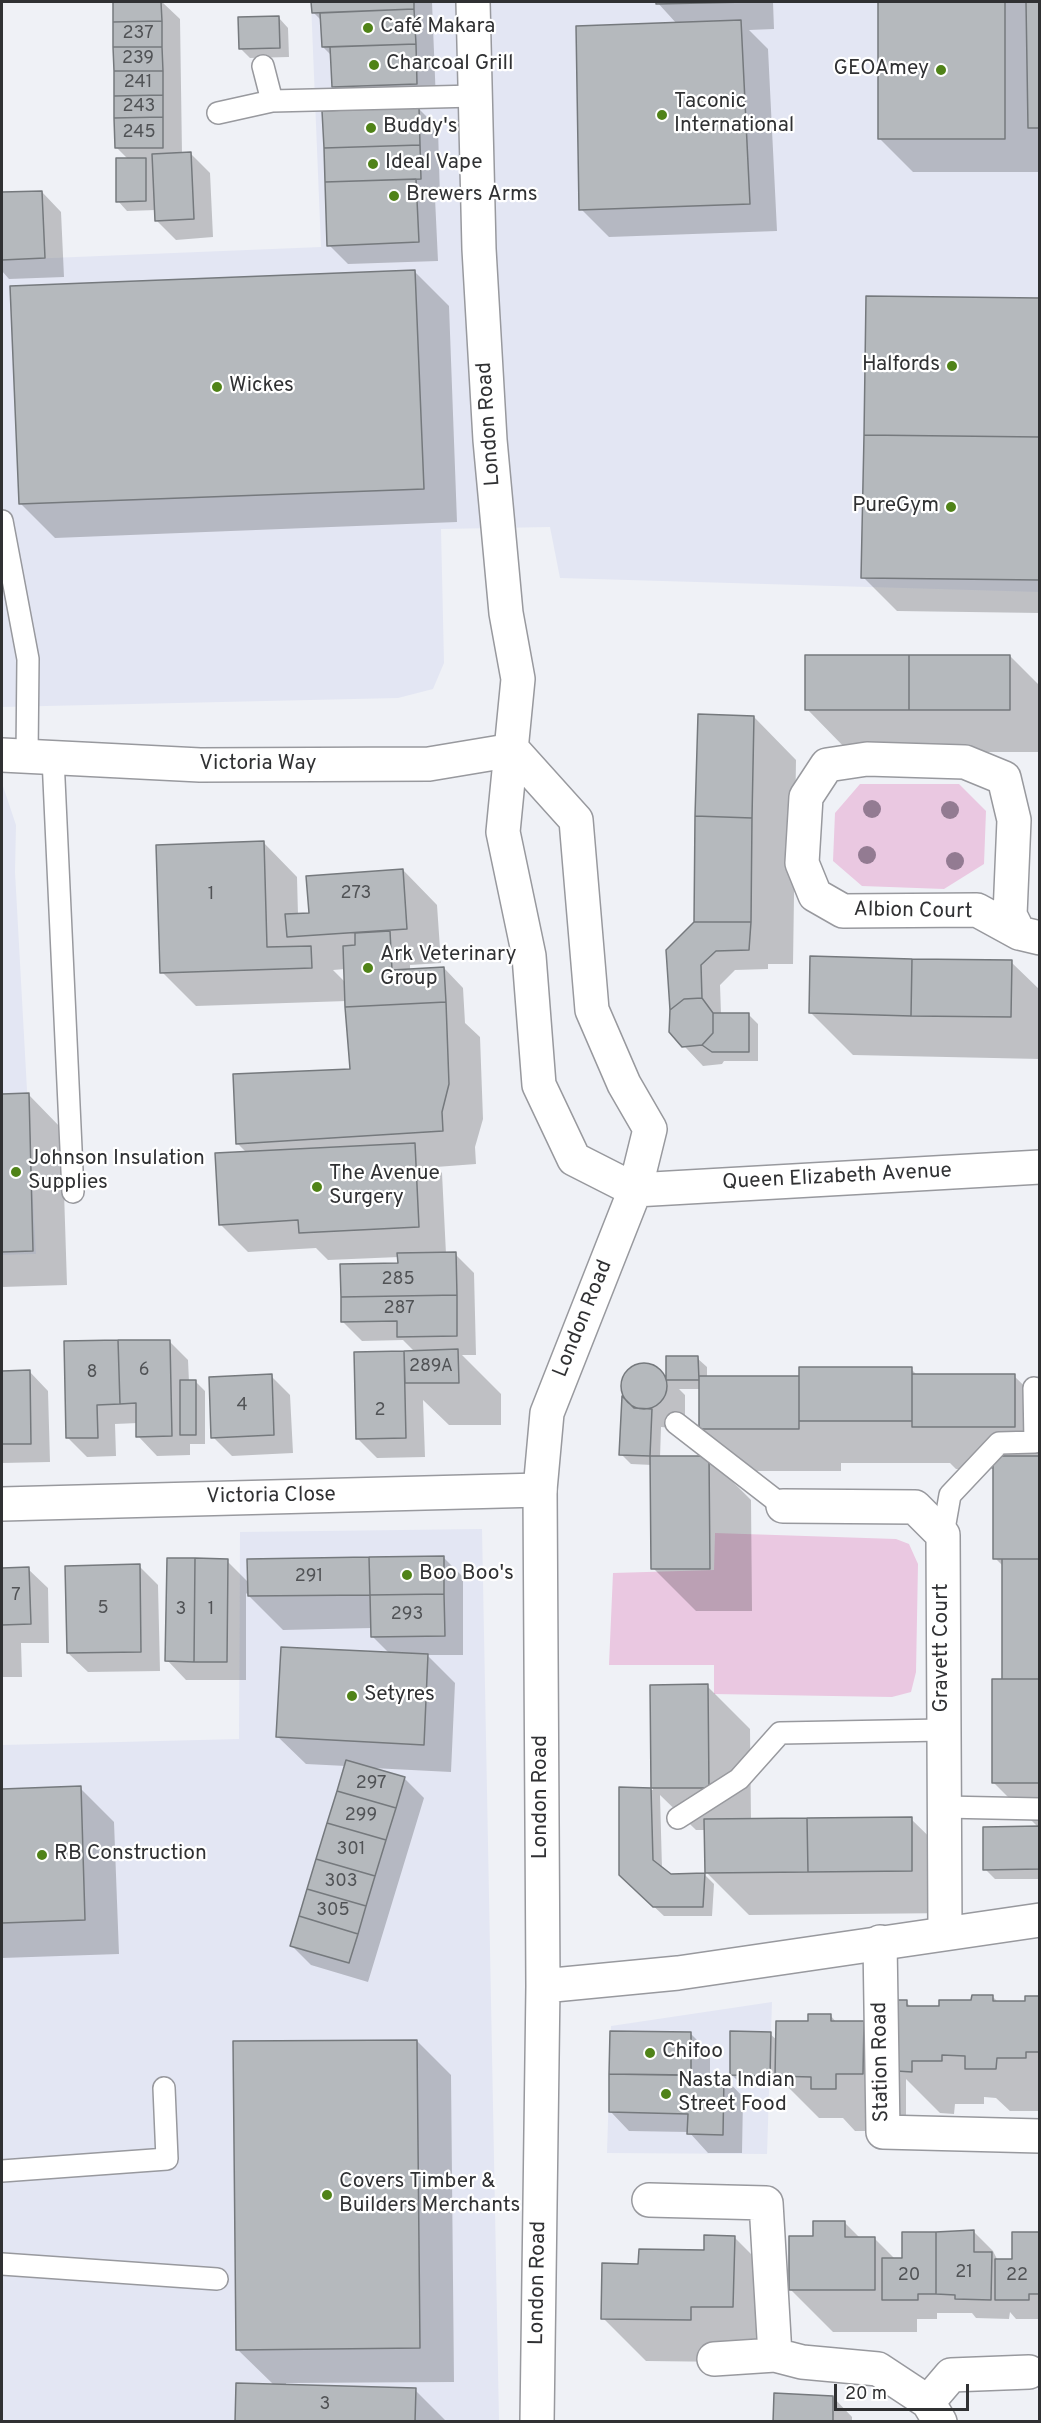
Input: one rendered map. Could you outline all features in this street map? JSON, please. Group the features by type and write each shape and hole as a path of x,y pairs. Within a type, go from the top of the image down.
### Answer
{"street":[{"name":"London Road","path":"473,2 480,272 490,440 506,613 518,679 513,750 503,832 529,956 539,1085 574,1158 635,1190"},
{"name":"London Road","path":"513,750 576,820 592,1010 624,1084 650,1129 635,1190 547,1413 540,1490 543,1986 537,2421"},
{"name":"Victoria Way","path":"27,756 200,765 429,764 513,750"},
{"name":"Albion Court","path":"867,759 965,762 1004,778 1014,820 1010,915 1029,936 977,910 843,911 815,895 802,863 806,797 827,765 867,759"},
{"name":"Queen Elizabeth Avenue","path":"635,1190 1040,1167"},
{"name":"Victoria Close","path":"2,1504 540,1490"},
{"path":"783,1506 915,1507 943,1535"},
{"name":"Gravett Court","path":"943,1535 945,1932"},
{"path":"543,1986 678,1973 945,1932 1040,1920"},
{"name":"Station Road","path":"880,1942 883,2132 1040,2136"},
{"path":"650,2200 766,2203 775,2355"},
{"path":"714,2360 775,2355 802,2362 878,2369 934,2412 951,2375 1029,2372"}],"lane":[{"path":"263,66 272,101"},
{"path":"218,113 272,101 475,96"},
{"path":"2,521 28,659 27,756 73,1192"},
{"path":"943,1535 950,1495 999,1443 1035,1442 1034,1388"},
{"path":"676,1423 783,1506"},
{"path":"678,1818 739,1779 780,1732 943,1730"},
{"path":"944,1807 1040,1809"},
{"path":"2,2171 167,2159 164,2088"},
{"path":"2,2264 217,2279"}],"shaded area":[{"path":"311,2 1039,2 1039,592 560,578 550,527 441,529 444,663 433,689 398,698 2,707 2,260 321,247"},
{"path":"2,783 16,825 15,872 36,1254 2,1255"},
{"path":"860,784 959,784 986,811 984,864 944,889 862,886 833,861 835,813"},
{"path":"482,1529 499,2421 2,2421 2,1745 239,1739 240,1532"},
{"path":"715,1533 896,1539 909,1544 918,1564 916,1672 911,1692 892,1697 714,1694 714,1665 609,1665 613,1573 714,1570"},
{"path":"772,2002 767,2154 607,2153 611,2026"}],"building":[{"path":"113,2 161,2 162,21 113,22"},
{"path":"311,2 414,2 414,9 312,13"},
{"path":"656,2 747,2 656,4"},
{"name":"GEOAmey","path":"878,2 1005,2 1005,139 878,139"},
{"path":"1026,2 1040,2 1040,128 1028,128"},
{"name":"Café Makara","path":"414,9 416,44 322,47 320,13"},
{"path":"279,16 280,48 239,49 238,17"},
{"name":"Taconic International","path":"741,20 750,204 579,210 576,26"},
{"path":"162,21 162,47 113,47 113,22"},
{"name":"Charcoal Grill","path":"416,44 417,84 332,87 330,47"},
{"path":"113,47 162,47 163,71 114,71"},
{"path":"114,71 163,71 163,95 114,96"},
{"path":"163,95 163,117 114,118 114,96"},
{"name":"Buddy's","path":"419,107 420,145 324,148 322,111"},
{"path":"163,117 163,148 115,148 114,118"},
{"name":"Ideal Vape","path":"420,145 421,179 325,182 324,148"},
{"path":"191,152 194,219 155,221 152,154"},
{"path":"116,158 146,158 146,201 116,202"},
{"path":"416,179 419,242 327,246 325,182"},
{"path":"42,191 45,258 2,260 2,192"},
{"name":"Wickes","path":"415,270 424,489 19,504 10,286"},
{"name":"Halfords","path":"866,296 1040,298 1040,437 864,435"},
{"name":"PureGym","path":"864,435 1040,437 1040,580 861,578"},
{"path":"805,655 909,655 909,710 805,710"},
{"path":"909,655 1010,655 1010,710 909,710"},
{"path":"698,714 754,716 752,818 695,816"},
{"path":"695,816 752,818 751,922 694,922"},
{"path":"264,841 267,947 311,946 312,968 160,973 156,845"},
{"path":"403,869 407,929 287,937 285,914 309,913 306,876"},
{"path":"694,922 751,922 749,950 716,951 701,965 702,998 684,999 670,1010 666,950"},
{"name":"Ark Veterinary Group","path":"390,931 392,970 444,967 446,1002 345,1007 343,946 355,945 355,933"},
{"path":"810,956 912,959 911,1016 809,1013"},
{"path":"912,959 1012,960 1011,1017 911,1016"},
{"path":"702,998 713,1013 713,1033 702,1045 682,1047 669,1032 670,1010 684,999"},
{"path":"446,1002 449,1084 442,1112 443,1131 236,1144 233,1074 350,1069 345,1007"},
{"path":"713,1013 749,1013 749,1052 712,1052 702,1045 713,1033"},
{"name":"Johnson Insulation Supplies","path":"29,1093 33,1251 2,1252 2,1094"},
{"name":"The Avenue Surgery","path":"415,1143 419,1227 299,1233 298,1220 219,1225 215,1153"},
{"path":"456,1252 457,1295 341,1297 340,1264 398,1263 397,1253"},
{"path":"457,1295 457,1336 397,1337 397,1321 341,1322 341,1297"},
{"path":"118,1340 170,1340 172,1436 136,1437 136,1403 120,1404"},
{"path":"118,1340 120,1404 97,1405 98,1438 66,1438 64,1341"},
{"path":"458,1349 459,1383 405,1383 404,1351"},
{"path":"404,1351 406,1438 356,1439 354,1352"},
{"path":"666,1356 698,1356 699,1380 666,1380"},
{"path":"644,1363 653,1364 660,1370 666,1377 666,1395 660,1402 653,1408 644,1409 635,1408 628,1402 622,1395 621,1386 622,1377 628,1370 635,1364"},
{"path":"799,1367 912,1367 912,1421 799,1421"},
{"path":"30,1370 31,1444 2,1444 2,1371"},
{"path":"272,1374 274,1435 211,1438 209,1377"},
{"path":"912,1374 1015,1374 1015,1427 912,1427"},
{"path":"699,1376 799,1376 799,1429 699,1429"},
{"path":"180,1380 196,1380 196,1435 180,1435"},
{"path":"622,1396 634,1408 652,1409 650,1456 619,1455"},
{"path":"650,1456 709,1456 710,1569 651,1569"},
{"path":"993,1456 1040,1456 1040,1559 993,1559"},
{"name":"Boo Boo's","path":"444,1556 444,1594 370,1595 369,1557"},
{"path":"369,1557 370,1595 248,1596 247,1559"},
{"path":"167,1558 195,1558 194,1662 165,1661"},
{"path":"195,1558 228,1559 227,1662 194,1662"},
{"path":"1002,1559 1040,1559 1040,1679 1002,1679"},
{"path":"140,1564 141,1652 67,1653 65,1566"},
{"path":"29,1567 31,1624 2,1625 2,1568"},
{"path":"444,1594 445,1636 371,1637 370,1595"},
{"name":"Setyres","path":"281,1647 428,1654 424,1745 276,1737"},
{"path":"992,1679 1040,1679 1040,1783 992,1783"},
{"path":"708,1684 709,1788 651,1788 650,1685"},
{"path":"346,1760 405,1777 396,1808 337,1791"},
{"name":"RB Construction","path":"81,1786 85,1920 2,1923 2,1789"},
{"path":"619,1787 651,1788 653,1860 671,1874 705,1873 703,1907 653,1907 619,1875"},
{"path":"337,1791 396,1808 386,1840 327,1823"},
{"path":"912,1817 912,1871 808,1872 807,1818"},
{"path":"807,1818 808,1872 705,1873 704,1819"},
{"path":"327,1823 386,1840 375,1876 316,1859"},
{"path":"1040,1826 1040,1869 983,1870 983,1827"},
{"path":"316,1859 375,1876 366,1906 307,1889"},
{"path":"307,1889 366,1906 358,1934 299,1916"},
{"path":"299,1916 358,1934 349,1963 290,1946"},
{"path":"972,1995 993,1995 993,2001 1025,2001 1025,1996 1040,1996 1040,2052 1026,2052 1026,2058 997,2058 996,2069 965,2069 965,2056 942,2055 942,2061 912,2061 912,2072 896,2071 897,2000 907,2000 907,2006 939,2006 939,2000 971,2000"},
{"path":"808,2014 831,2014 831,2021 864,2021 863,2074 836,2074 836,2089 811,2089 811,2077 775,2076 776,2021 808,2021"},
{"name":"Chifoo","path":"610,2031 691,2032 691,2075 609,2074"},
{"path":"730,2031 771,2032 770,2076 730,2075"},
{"name":"Covers Timber & Builders Merchants","path":"417,2040 420,2348 236,2350 233,2041"},
{"name":"Nasta Indian Street Food","path":"609,2074 724,2076 723,2135 687,2134 688,2114 609,2112"},
{"path":"813,2221 845,2221 845,2237 875,2237 875,2290 789,2290 789,2236 813,2236"},
{"path":"974,2230 974,2252 992,2252 991,2300 955,2299 955,2295 936,2294 936,2232"},
{"path":"902,2232 936,2232 936,2294 918,2294 918,2300 882,2300 882,2258 902,2258"},
{"path":"1012,2232 1040,2232 1040,2294 1029,2294 1029,2300 995,2300 995,2259 1012,2259"},
{"path":"704,2235 735,2236 733,2307 691,2307 691,2320 601,2319 602,2263 638,2264 639,2249 704,2250"},
{"path":"236,2383 416,2388 415,2422 235,2422"},
{"path":"774,2393 833,2396 833,2421 839,2422 773,2422"}],"place":[{"name":"Café Makara","path":"368,28"},
{"name":"Charcoal Grill","path":"374,65"},
{"name":"GEOAmey","path":"941,70"},
{"name":"Taconic International","path":"662,115"},
{"name":"Buddy's","path":"371,128"},
{"name":"Ideal Vape","path":"373,164"},
{"name":"Brewers Arms","path":"394,196"},
{"name":"Halfords","path":"952,366"},
{"name":"Wickes","path":"217,387"},
{"name":"PureGym","path":"951,507"},
{"name":"Ark Veterinary Group","path":"368,968"},
{"name":"Johnson Insulation Supplies","path":"16,1172"},
{"name":"The Avenue Surgery","path":"317,1187"},
{"name":"Boo Boo's","path":"407,1575"},
{"name":"Setyres","path":"352,1696"},
{"name":"RB Construction","path":"42,1855"},
{"name":"Chifoo","path":"650,2053"},
{"name":"Nasta Indian Street Food","path":"666,2094"},
{"name":"Covers Timber & Builders Merchants","path":"327,2195"}]}
